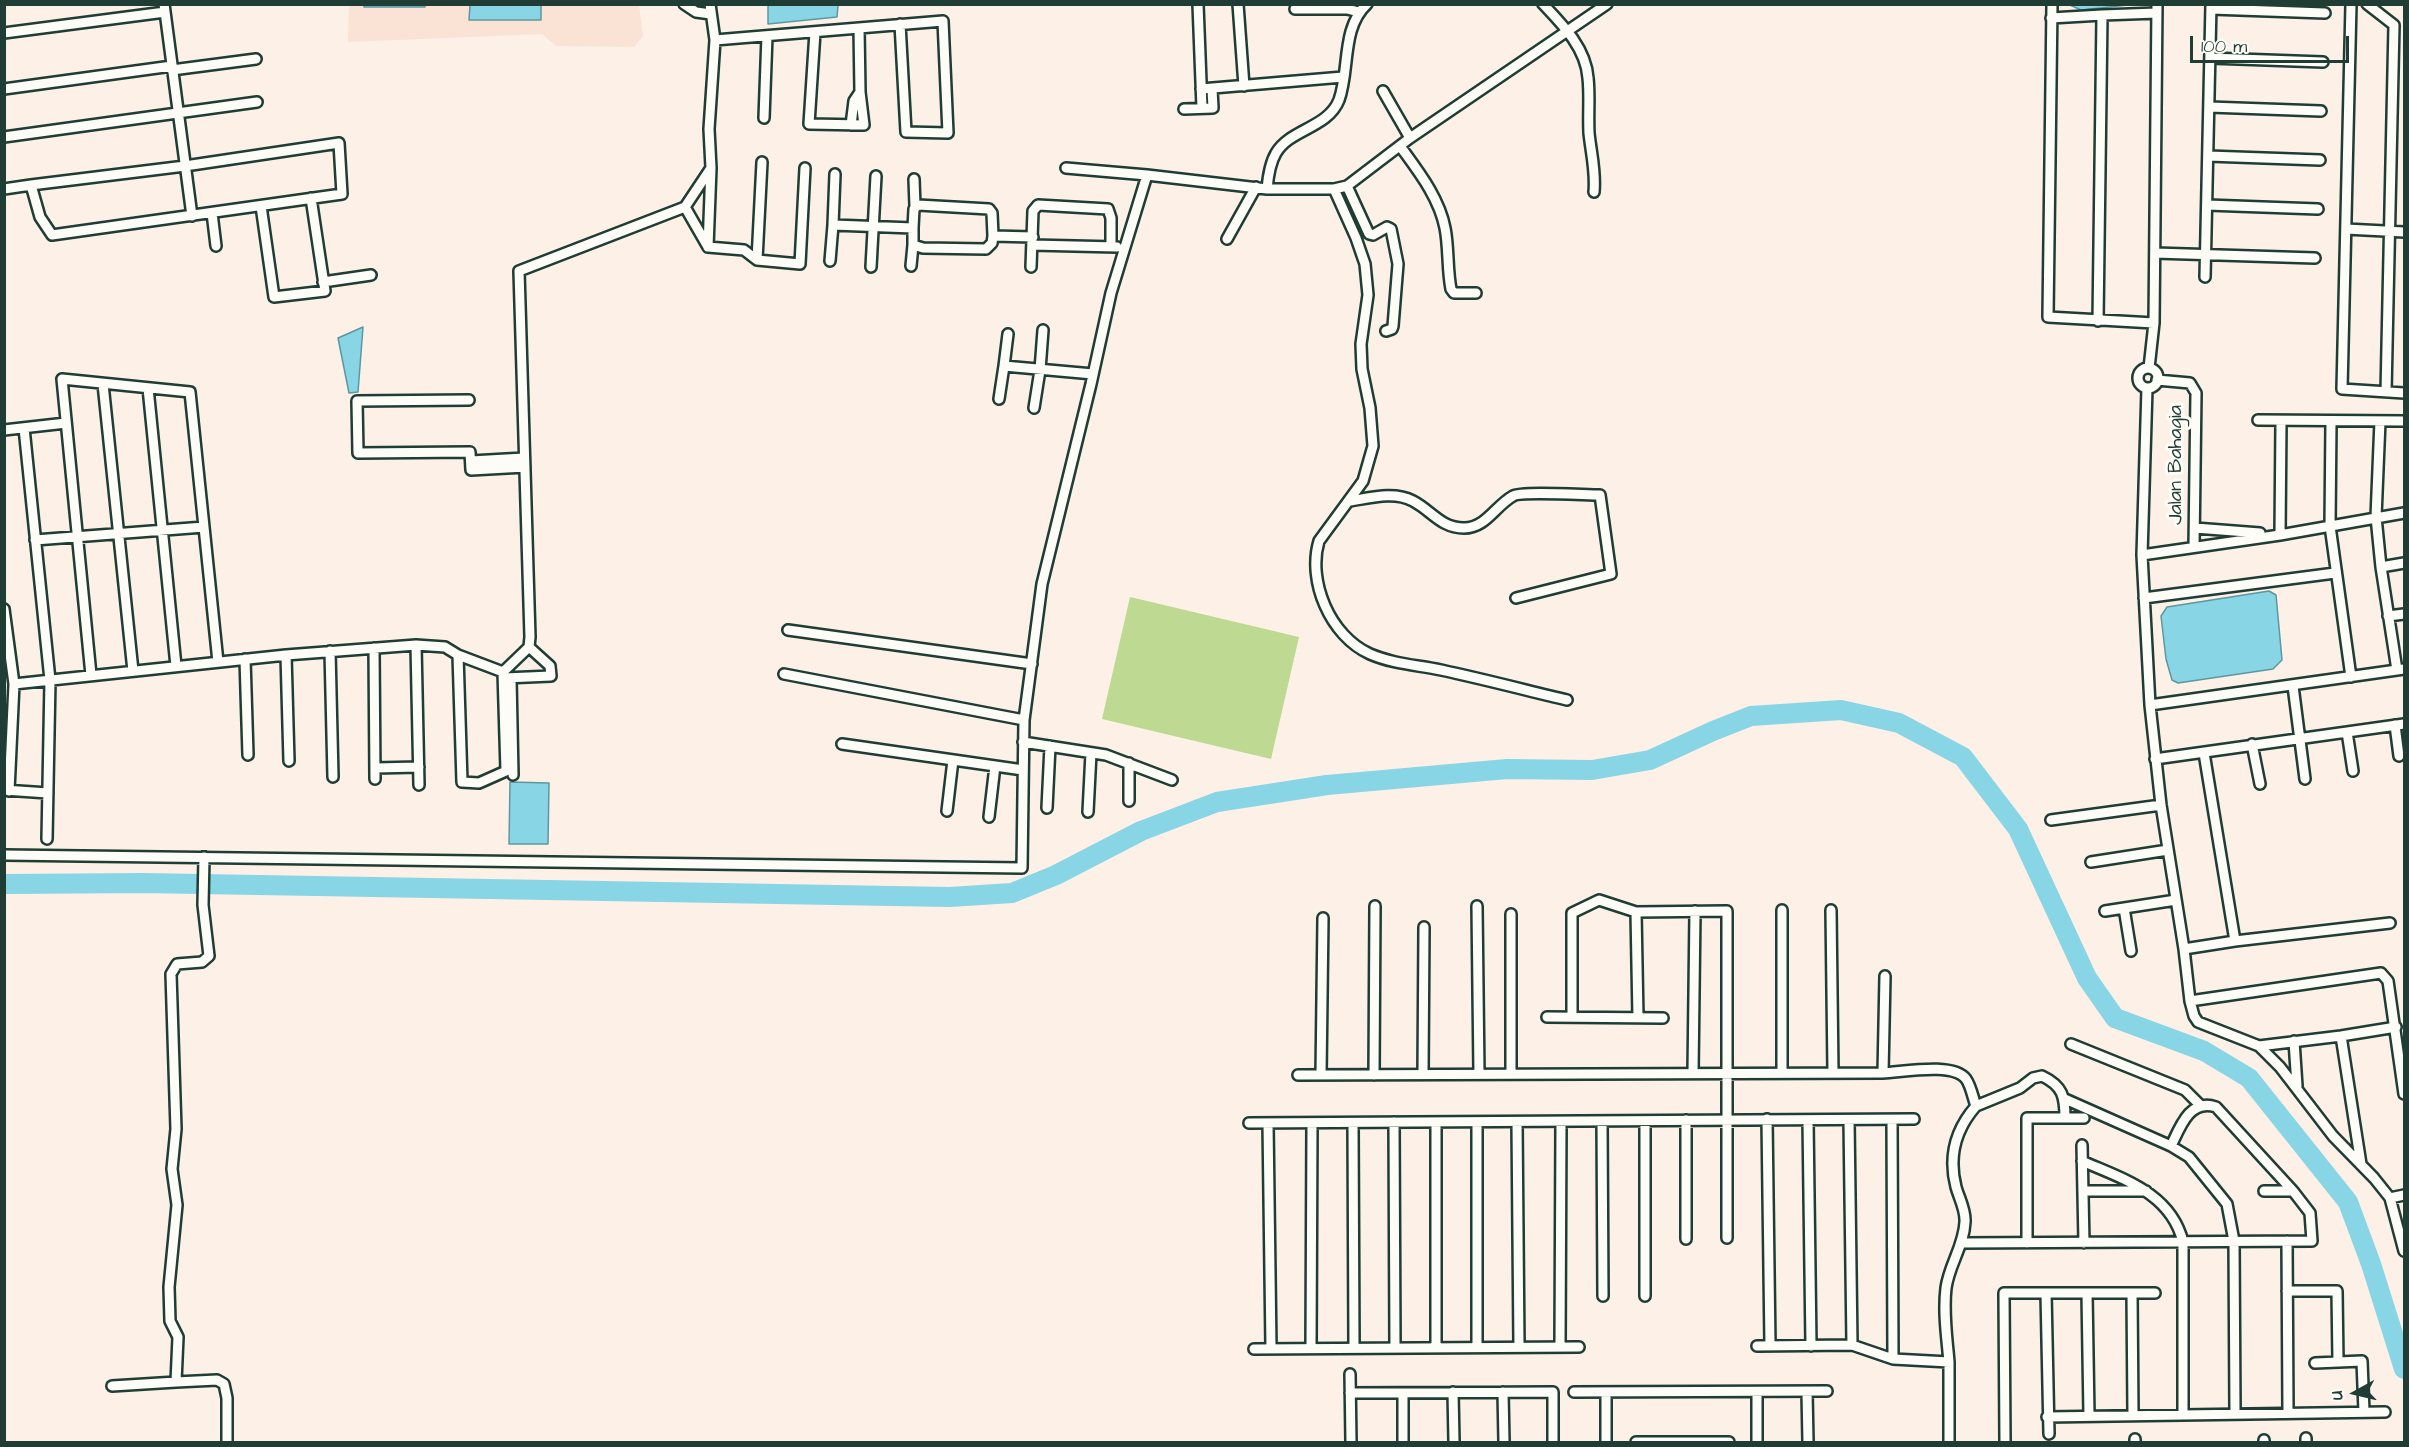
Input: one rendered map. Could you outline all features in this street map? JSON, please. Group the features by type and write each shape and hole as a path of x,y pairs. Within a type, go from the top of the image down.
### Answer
{"street":[{"path":"684,4 696,12 710,9 715,40 709,129 711,168 708,247"},
{"path":"1198,4 1202,108"},
{"path":"1238,4 1244,86"},
{"path":"1267,189 1275,154 1283,143 1318,123 1333,110 1338,101 1351,35 1359,12 1366,4"},
{"path":"1543,4 1569,32 1588,76 1588,121 1595,168 1594,192"},
{"path":"1066,168 1267,189 1334,189 1347,186 1410,138 1607,4"},
{"path":"2052,4 2048,317 2154,323"},
{"path":"2351,4 2342,389 2404,393"},
{"path":"2367,4 2394,25 2386,392"},
{"path":"2205,277 2211,7 2325,13"},
{"path":"4,33 164,8 192,216"},
{"path":"1295,9 1347,9 1359,12"},
{"path":"2052,18 2157,9 2154,323 2149,368"},
{"path":"2098,321 2102,15"},
{"path":"715,40 900,24 943,21 948,133 906,132 900,24"},
{"path":"815,32 809,124 851,125 854,101 860,92 859,28"},
{"path":"764,118 767,36"},
{"path":"2394,50 2404,50"},
{"path":"2210,58 2323,62"},
{"path":"4,89 256,59"},
{"path":"1201,89 1343,77"},
{"path":"1184,109 1213,108 1212,88"},
{"path":"1383,91 1410,138"},
{"path":"4,137 257,102"},
{"path":"2209,107 2322,111"},
{"path":"4,189 31,185 185,166 339,143 342,194 52,235 40,217 31,185"},
{"path":"1400,146 1427,184 1442,217 1450,289 1454,293 1476,293"},
{"path":"2208,156 2320,160"},
{"path":"757,260 762,162"},
{"path":"458,655 462,782 479,783 506,771 505,676 529,647 519,271 685,207 711,168"},
{"path":"708,247 744,250 757,260 801,264 806,168"},
{"path":"830,261 835,174"},
{"path":"4,855 1019,869 1023,864 1024,720 1042,584 1111,293 1147,175"},
{"path":"871,267 876,176"},
{"path":"912,266 914,180"},
{"path":"1347,186 1369,234 1373,235 1387,227 1391,229 1398,264 1393,326 1392,329 1386,331"},
{"path":"1227,239 1256,187"},
{"path":"1334,189 1365,264 1368,295 1361,344 1362,369 1370,408 1373,446 1363,481 1320,539 1315,552 1316,575 1323,604 1342,633 1368,653 1405,665 1442,670 1567,700"},
{"path":"261,206 274,297 324,291 311,198"},
{"path":"913,244 923,248 986,249 992,243 993,236 992,213 989,209 918,205 915,207"},
{"path":"2207,205 2318,209"},
{"path":"1031,267 1033,211 1038,206 1108,209 1111,218 1111,247"},
{"path":"685,207 708,247"},
{"path":"212,213 216,246"},
{"path":"833,225 913,228"},
{"path":"2346,229 2404,232"},
{"path":"993,236 1125,247"},
{"path":"2155,253 2315,258"},
{"path":"323,282 371,275"},
{"path":"1034,408 1041,370 1043,330"},
{"path":"999,399 1008,334"},
{"path":"1004,366 1093,375"},
{"path":"2149,368 2157,374 2157,380 2152,387 2147,388 2142,386 2138,377 2144,369 2149,368"},
{"path":"91,675 62,380 190,392 218,662"},
{"name":"Jalan Bahagia","path":"2157,380 2190,383 2196,393 2194,546"},
{"path":"103,384 133,671"},
{"path":"148,388 176,666"},
{"path":"2147,388 2142,555 2150,705 2161,805 2194,1016 2198,1022 2259,1046 2297,1086 2307,1104 2332,1136 2361,1164 2390,1198 2404,1248"},
{"path":"470,400 357,401 358,453 470,452 471,461 524,463"},
{"path":"2258,420 2404,422"},
{"path":"2280,535 2281,421"},
{"path":"2331,421 2330,526 2351,677"},
{"path":"2150,705 2401,670 2388,616 2376,517 2380,421"},
{"path":"4,430 66,423"},
{"path":"24,428 50,680 47,839"},
{"path":"1350,501 1397,496 1413,500 1441,523 1461,528 1474,528 1514,495 1600,495 1611,574 1516,598"},
{"path":"2142,555 2280,535 2404,513"},
{"path":"35,540 204,527"},
{"path":"2195,528 2280,535"},
{"path":"2381,567 2404,563"},
{"path":"2144,598 2335,573"},
{"path":"4,609 14,684 7,790 48,793"},
{"path":"2388,616 2404,614"},
{"path":"788,630 1032,664"},
{"path":"14,684 286,655 416,645 445,648 505,676 551,676 550,666 529,647"},
{"path":"416,645 419,785"},
{"path":"374,648 375,779"},
{"path":"330,651 333,777"},
{"path":"286,655 289,761"},
{"path":"245,659 248,755"},
{"path":"784,674 1024,720"},
{"path":"505,676 513,775"},
{"path":"2293,686 2305,779"},
{"path":"2155,759 2400,724 2399,756"},
{"path":"2347,732 2353,771"},
{"path":"1023,742 1106,755 1173,780"},
{"path":"842,744 1023,770"},
{"path":"2252,744 2260,784"},
{"path":"1047,808 1050,746"},
{"path":"1088,812 1091,753"},
{"path":"2204,753 2235,941"},
{"path":"947,811 953,760"},
{"path":"1129,764 1129,801"},
{"path":"989,817 995,766"},
{"path":"375,768 419,767"},
{"path":"2051,820 2161,805"},
{"path":"2091,862 2168,850"},
{"path":"176,1382 178,1337 170,1321 169,1287 177,1205 172,1163 176,1129 171,974 177,964 202,962 209,956 203,905 204,857"},
{"path":"1572,1017 1572,914 1599,900 1636,912 1726,911 1727,1238"},
{"path":"2105,911 2176,900"},
{"path":"1374,1075 1375,906"},
{"path":"1477,906 1479,1074"},
{"path":"2124,908 2131,951"},
{"path":"1782,910 1782,1073"},
{"path":"1831,910 1833,1073"},
{"path":"1693,1074 1695,911"},
{"path":"1636,912 1638,1018"},
{"path":"1511,914 1511,1074"},
{"path":"1322,1075 1323,918"},
{"path":"2184,949 2390,922"},
{"path":"1424,927 1424,1074"},
{"path":"2190,1001 2381,973 2388,981 2404,1094"},
{"path":"1883,1072 1885,976"},
{"path":"1547,1017 1663,1018"},
{"path":"2259,1046 2396,1027"},
{"path":"2342,1036 2361,1164"},
{"path":"2294,1041 2297,1086"},
{"path":"1961,1243 2312,1241 2310,1213 2293,1191 2216,1107 2200,1105 2185,1090 2071,1044"},
{"path":"1298,1075 1833,1073 1944,1068 1957,1072 1967,1080 1976,1106"},
{"path":"1949,1443 1946,1288 1951,1265 1961,1243 1965,1221 1953,1174 1956,1136 1964,1120 1976,1106 2020,1088 2033,1078 2042,1076 2058,1088 2065,1099 2065,1118"},
{"path":"2065,1099 2171,1146 2189,1157 2227,1204 2234,1241 2235,1414"},
{"path":"2171,1146 2185,1118 2200,1105"},
{"path":"2027,1243 2027,1118 2084,1118"},
{"path":"1767,1119 1770,1346"},
{"path":"1249,1123 1914,1119"},
{"path":"1645,1120 1645,1296"},
{"path":"1686,1120 1686,1239"},
{"path":"1808,1120 1810,1346"},
{"path":"1849,1120 1852,1345"},
{"path":"1892,1120 1893,1359"},
{"path":"1602,1121 1603,1296"},
{"path":"1268,1122 1270,1348"},
{"path":"1394,1122 1395,1348"},
{"path":"1436,1122 1436,1348"},
{"path":"1477,1122 1477,1347"},
{"path":"1517,1122 1519,1347"},
{"path":"1560,1347 1561,1122"},
{"path":"1311,1348 1312,1123"},
{"path":"1353,1123 1354,1348"},
{"path":"2082,1146 2084,1243"},
{"path":"2082,1161 2148,1191 2175,1221 2183,1242 2183,1415"},
{"path":"2083,1191 2148,1191"},
{"path":"2264,1191 2293,1191"},
{"path":"2390,1198 2404,1195"},
{"path":"2287,1241 2288,1413"},
{"path":"2287,1291 2337,1291 2338,1362"},
{"path":"2005,1443 2004,1293 2155,1293"},
{"path":"2046,1293 2049,1434"},
{"path":"2088,1293 2089,1416"},
{"path":"2132,1293 2133,1415"},
{"path":"1757,1346 1852,1345 1893,1359 1949,1362"},
{"path":"1254,1349 1579,1347"},
{"path":"2315,1362 2362,1361 2364,1412"},
{"path":"1350,1374 1351,1443"},
{"path":"112,1386 217,1380 224,1383 226,1443"},
{"path":"1453,1392 1454,1443"},
{"path":"1503,1392 1504,1443"},
{"path":"1350,1393 1553,1392 1553,1443"},
{"path":"1574,1392 1827,1392"},
{"path":"1606,1392 1606,1443"},
{"path":"1757,1392 1757,1443"},
{"path":"1807,1392 1808,1443"},
{"path":"1403,1393 1403,1443"},
{"path":"2047,1417 2385,1412"},
{"path":"1636,1442 1729,1442"}],"shaded area":[{"path":"349,4 639,5 643,36 634,47 556,46 542,34 348,42"}],"green space":[{"path":"1130,597 1299,637 1271,759 1102,719"}],"water":[{"path":"425,4 425,7 364,7 364,5"},
{"path":"768,4 838,5 837,17 768,24"},
{"path":"470,5 541,5 541,20 469,20"},
{"path":"2070,5 2128,5 2081,10"},
{"path":"363,327 358,392 349,393 338,338"},
{"path":"2269,591 2276,595 2282,660 2273,669 2178,683 2172,680 2166,659 2161,616 2167,607"},
{"path":"510,782 549,783 548,844 509,844"}],"waterway":[{"path":"4,884 143,883 950,897 1012,893 1056,875 1141,831 1217,802 1327,785 1507,769 1592,770 1650,760 1751,716 1841,710 1899,723 1963,757 2018,829 2087,978 2115,1018 2204,1051 2249,1078 2348,1202 2371,1264 2404,1369"}]}
